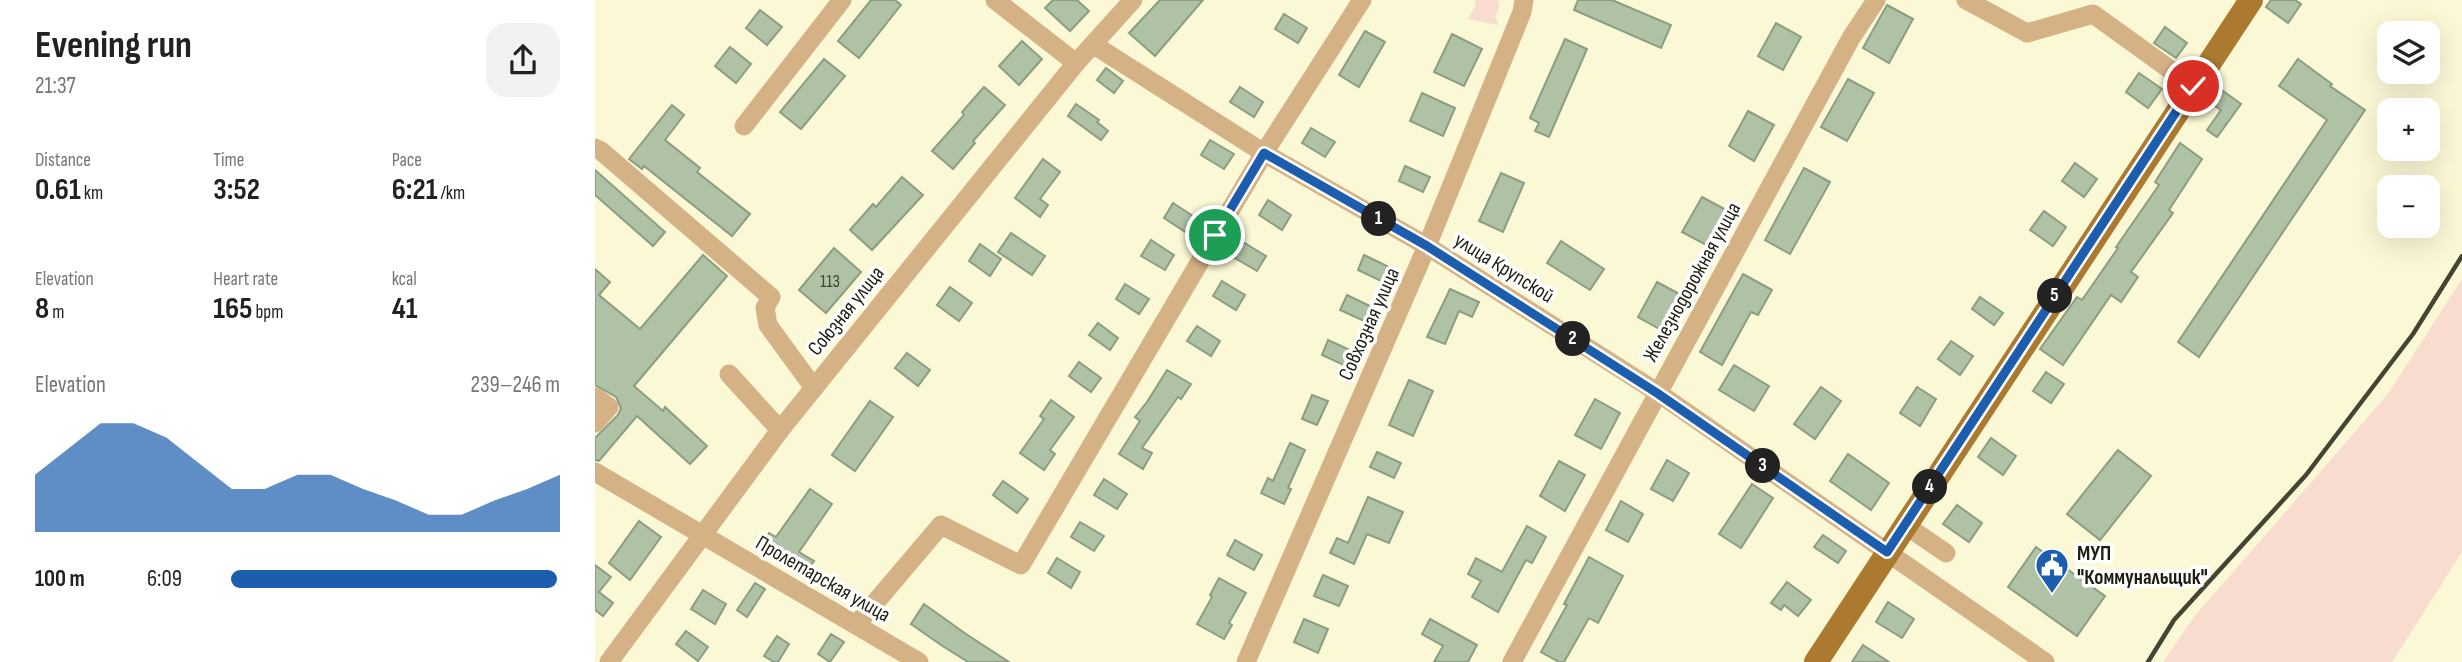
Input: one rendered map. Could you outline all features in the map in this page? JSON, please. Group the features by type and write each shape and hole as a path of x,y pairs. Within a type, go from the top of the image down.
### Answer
{"main road":[{"path":"1816,662 2251,0"}],"street":[{"path":"744,126 842,0"},
{"path":"995,0 1076,64"},
{"name":"Союзная улица","path":"608,662 814,387 1076,64 1133,0"},
{"path":"857,624 941,525 1021,565 1264,153 1362,0"},
{"name":"Совхозная улица","path":"1246,662 1427,246 1522,12 1524,0"},
{"name":"Железнодорожная улица","path":"1512,662 1851,38 1876,0"},
{"path":"1966,0 2027,33 2093,13 2193,86"},
{"name":"улица Крупской","path":"1094,45 1264,153 1427,246 1657,393 1887,552 1951,586 2040,660"},
{"path":"595,148 771,297 765,308 768,325 814,387"},
{"path":"729,374 780,430"},
{"path":"595,397 609,407 595,424"},
{"name":"Пролетарская улица","path":"595,472 919,662"},
{"path":"1905,525 1946,553"}],"shaded area":[{"path":"1475,0 1498,0 1500,6 1495,17 1499,25 1468,19 1476,5"},
{"path":"2462,279 2462,552 2392,662 2163,662 2194,617 2388,394"}],"building":[{"path":"871,0 895,0 901,5 859,58 838,41"},
{"path":"1053,0 1077,0 1089,11 1070,31 1045,8"},
{"path":"1160,0 1203,0 1155,56 1129,33"},
{"path":"1578,0 1612,0 1671,25 1661,48 1574,10"},
{"path":"2271,0 2295,0 2301,4 2288,23 2266,7"},
{"path":"1887,5 1913,19 1889,63 1863,48"},
{"path":"760,10 782,27 767,45 746,28"},
{"path":"1284,14 1307,28 1298,43 1275,29"},
{"path":"1776,23 1801,37 1783,70 1758,56"},
{"path":"2165,27 2187,43 2176,58 2154,43"},
{"path":"1365,31 1385,42 1359,87 1339,75"},
{"path":"1452,34 1482,49 1464,86 1434,72"},
{"path":"1565,39 1587,49 1549,137 1535,131 1539,123 1530,118"},
{"path":"1022,41 1042,59 1019,85 999,66"},
{"path":"730,47 751,64 736,83 715,66"},
{"path":"824,59 845,76 801,129 780,112"},
{"path":"2298,59 2332,84 2330,86 2365,110 2199,357 2178,342 2327,120 2279,86"},
{"path":"1106,68 1123,81 1114,93 1097,80"},
{"path":"2139,73 2162,89 2148,108 2126,92"},
{"path":"1848,79 1874,93 1847,141 1821,127"},
{"path":"984,87 1005,105 973,141 975,143 953,169 932,151 964,115 962,112"},
{"path":"1240,87 1263,102 1254,117 1230,102"},
{"path":"2219,88 2241,104 2217,137 2207,130 2221,110 2209,102"},
{"path":"1422,93 1455,108 1443,136 1410,121"},
{"path":"1076,104 1099,120 1097,122 1108,131 1101,140 1068,116"},
{"path":"672,105 684,115 665,140 700,168 697,172 750,214 732,236 644,166 642,169 629,159"},
{"path":"1748,111 1774,125 1754,161 1729,146"},
{"path":"1311,128 1335,142 1325,157 1302,143"},
{"path":"1210,140 1234,154 1224,169 1201,155"},
{"path":"2180,143 2202,159 2169,210 2173,213 2131,272 2138,277 2121,302 2111,295 2063,365 2040,349 2077,297 2082,300 2118,248 2116,247 2159,185 2155,182"},
{"path":"1043,159 1060,172 1040,199 1048,205 1040,217 1015,198"},
{"path":"2075,163 2097,179 2084,197 2062,181"},
{"path":"1405,166 1430,177 1423,192 1399,181"},
{"path":"1804,168 1830,182 1790,254 1765,240"},
{"path":"595,170 665,232 653,246 595,195"},
{"path":"1501,173 1524,183 1503,232 1479,221"},
{"path":"902,177 923,195 872,250 850,230 873,204 876,207"},
{"path":"1702,197 1728,211 1708,246 1682,232"},
{"path":"1268,200 1291,215 1282,230 1259,215"},
{"path":"1173,203 1196,218 1187,233 1164,218"},
{"path":"2044,211 2066,227 2053,246 2030,230"},
{"path":"1011,233 1045,256 1032,275 998,252"},
{"path":"1151,240 1174,255 1165,270 1141,256"},
{"path":"1561,241 1604,269 1590,290 1547,263"},
{"path":"1243,242 1266,256 1257,271 1233,257"},
{"path":"980,244 1001,259 990,276 969,261"},
{"path":"834,248 861,272 826,313 799,290"},
{"path":"703,255 727,276 634,386 663,411 665,407 707,446 690,464 637,416 599,461 595,460 595,438 618,415 621,408 616,397 595,385 595,269 610,282 599,295 640,329"},
{"path":"1364,255 1389,267 1383,282 1358,270"},
{"path":"1743,274 1772,290 1758,315 1751,312 1722,365 1700,352"},
{"path":"1222,281 1245,295 1236,310 1213,296"},
{"path":"1657,282 1683,296 1663,331 1638,317"},
{"path":"1125,284 1149,299 1139,314 1116,299"},
{"path":"950,287 972,303 959,321 937,305"},
{"path":"1450,289 1479,302 1472,317 1459,311 1445,344 1427,337"},
{"path":"1347,295 1370,306 1364,321 1340,310"},
{"path":"1980,297 2003,313 1994,325 1972,309"},
{"path":"1098,323 1118,338 1110,350 1089,335"},
{"path":"1197,326 1220,341 1211,356 1187,341"},
{"path":"1328,340 1352,351 1346,366 1322,355"},
{"path":"1951,341 1973,356 1960,375 1938,359"},
{"path":"907,353 930,370 918,386 895,368"},
{"path":"1079,362 1101,378 1091,392 1069,376"},
{"path":"1734,365 1769,386 1754,411 1719,390"},
{"path":"1167,370 1191,384 1181,399 1178,397 1142,448 1152,453 1143,469 1119,454 1140,421 1135,417"},
{"path":"2046,372 2064,384 2051,403 2033,391"},
{"path":"1409,380 1433,391 1413,436 1389,425"},
{"path":"1821,387 1841,401 1815,439 1794,424"},
{"path":"1917,387 1936,399 1920,426 1900,413"},
{"path":"1312,395 1328,401 1317,425 1302,419"},
{"path":"1595,399 1620,413 1601,449 1575,435"},
{"path":"1051,400 1074,417 1050,450 1055,454 1044,470 1020,453 1044,419 1040,416"},
{"path":"870,401 893,417 855,471 832,455"},
{"path":"1991,438 2016,456 2003,475 1978,457"},
{"path":"1290,443 1305,450 1284,504 1261,493 1268,478 1273,481"},
{"path":"2118,450 2151,476 2100,540 2067,514"},
{"path":"1377,452 1401,463 1394,478 1370,467"},
{"path":"1848,454 1889,483 1871,510 1830,481"},
{"path":"1667,460 1689,473 1673,501 1651,489"},
{"path":"1559,461 1585,475 1565,511 1540,496"},
{"path":"1104,479 1127,494 1117,509 1094,495"},
{"path":"1003,481 1028,499 1017,513 993,495"},
{"path":"1752,484 1773,498 1741,548 1719,534"},
{"path":"810,489 832,504 799,552 814,561 806,572 763,544 769,533 776,537"},
{"path":"1368,497 1403,512 1389,543 1367,534 1354,564 1330,553 1337,538 1348,543"},
{"path":"1621,501 1643,514 1628,542 1606,530"},
{"path":"1957,505 1982,523 1969,542 1943,524"},
{"path":"639,521 661,537 630,580 609,563"},
{"path":"1080,522 1104,536 1094,551 1071,537"},
{"path":"1527,526 1546,537 1532,563 1526,560 1498,612 1472,597 1481,581 1468,574 1476,558 1502,572"},
{"path":"1823,535 1846,551 1838,563 1814,547"},
{"path":"1235,540 1262,555 1254,570 1227,555"},
{"path":"2036,547 2105,596 2077,636 2008,587"},
{"path":"1589,557 1623,576 1598,623 1589,618 1564,662 1559,662 1541,652"},
{"path":"1057,558 1080,572 1071,588 1048,573"},
{"path":"595,565 611,577 599,592 613,603 603,616 595,610"},
{"path":"1323,575 1348,586 1339,606 1314,596"},
{"path":"1219,578 1246,593 1229,623 1232,625 1224,639 1197,624"},
{"path":"1787,582 1811,600 1798,616 1784,605 1781,610 1771,603"},
{"path":"755,583 765,589 747,617 737,610"},
{"path":"703,590 726,604 715,624 691,609"},
{"path":"1888,602 1914,619 1902,638 1876,622"},
{"path":"924,604 1009,662 968,662 941,645 911,624"},
{"path":"1304,619 1328,629 1318,653 1294,642"},
{"path":"1430,619 1477,645 1468,662 1434,662 1443,646 1422,634"},
{"path":"686,631 708,647 698,661 676,644"},
{"path":"831,634 844,642 830,662 818,654"},
{"path":"777,636 789,644 778,662 774,662 764,656"},
{"path":"1863,645 1889,662 1852,662"}],"railway":[{"path":"2148,662 2174,620 2306,475 2413,334 2462,256"}],"place":[{"name":"МУП \"Коммунальщик\"","path":"2052,595"}],"route":[{"path":"1215,235 1264,153 1427,246 1657,393 1887,552 2193,86"}]}
